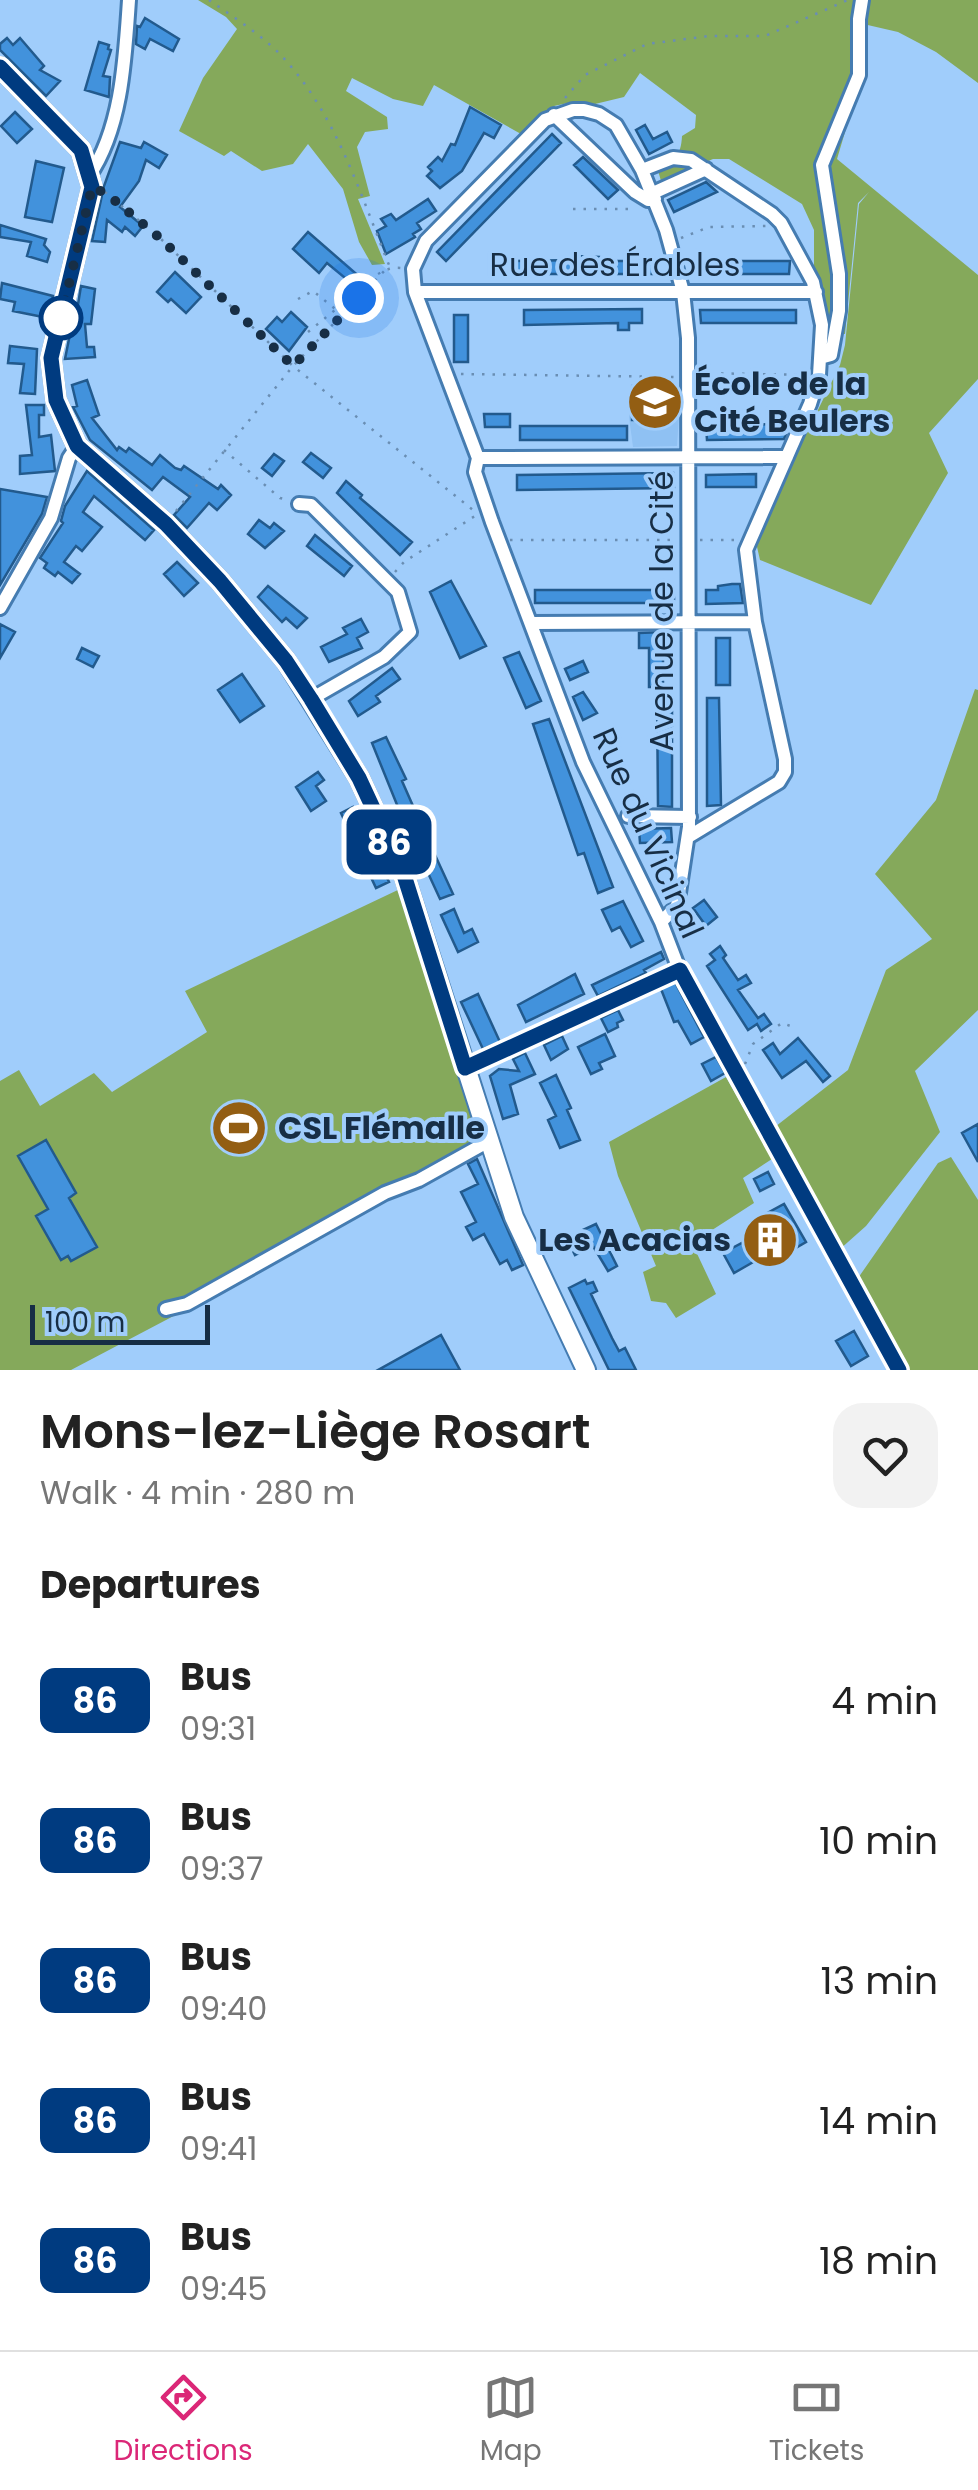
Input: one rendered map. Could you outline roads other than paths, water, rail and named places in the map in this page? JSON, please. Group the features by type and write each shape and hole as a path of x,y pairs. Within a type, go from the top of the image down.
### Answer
{"street":[{"path":"130,0 125,61 105,153 90,182 51,358 56,400 77,446 166,524 220,581 286,661 359,778 404,875 514,1217 586,1370"},
{"path":"820,358 828,359 831,355 840,298 838,258 822,165 860,74 862,0"},
{"path":"0,67 81,150 90,182"},
{"name":"Avenue de la Cité","path":"552,116 584,110 607,118 624,135 670,242 683,292 690,375 690,817 678,906 661,922"},
{"path":"414,292 412,269 426,241 552,116 652,197 706,169"},
{"path":"642,170 681,157 706,169 772,214 816,292 822,325 818,375 810,404 748,542 745,558 785,772 773,787 688,837"},
{"name":"Rue des Érables","path":"414,292 816,292"},
{"name":"Rue du Vicinal","path":"414,292 478,458 475,472 499,540 598,796 661,922 680,970 899,1370"},
{"path":"0,608 51,518 69,458 77,446"},
{"path":"478,458 786,457"},
{"path":"299,504 311,506 398,592 410,632 384,657 311,699"},
{"path":"531,623 755,622"},
{"name":"Rue du Vicinal","path":"628,816 690,817"},
{"path":"465,1068 680,970"},
{"path":"166,1309 187,1304 385,1192 420,1180 490,1141"}],"place":[{"name":"École de la Cité Beulers","path":"655,402"},
{"name":"CSL Flémalle","path":"239,1128"},
{"name":"Les Acacias","path":"770,1240"}]}
